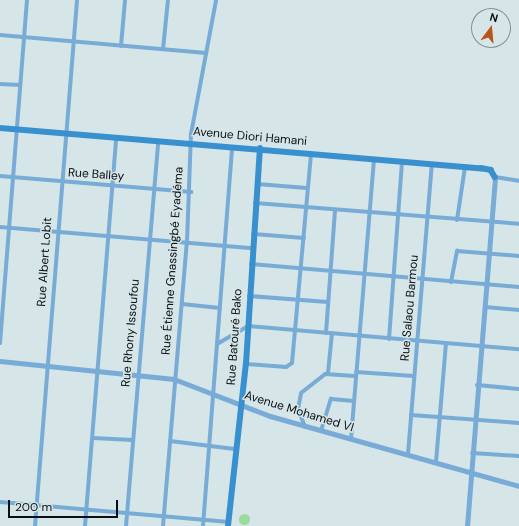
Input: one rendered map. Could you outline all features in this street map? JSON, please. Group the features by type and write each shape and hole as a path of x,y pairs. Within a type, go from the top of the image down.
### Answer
{"main road":[{"name":"Avenue Diori Hamani","path":"0,128 190,144 260,148 486,169 495,177"},
{"name":"Rue Batouré Bako","path":"228,524 239,405 246,364 252,248 260,148"}],"street":[{"path":"0,343 27,0"},
{"name":"Rue Albert Lobit","path":"35,526 57,232 77,0"},
{"path":"121,46 126,0"},
{"path":"163,49 168,0"},
{"name":"Rue Étienne Gnassingbé Eyadéma","path":"163,526 174,379 191,192 190,144 216,0"},
{"path":"0,35 206,53"},
{"path":"0,84 20,85"},
{"path":"85,526 116,138"},
{"name":"Rue Rhony Issoufou","path":"126,526 158,141"},
{"path":"203,526 226,246 232,147"},
{"path":"246,364 290,365 296,330 311,153"},
{"path":"351,439 358,336 374,159"},
{"path":"389,339 395,276 402,162"},
{"name":"Rue Salaou Barmou","path":"408,454 432,164"},
{"path":"457,220 465,167"},
{"name":"Rue Balley","path":"0,176 191,192"},
{"path":"467,526 474,420 495,177 519,181"},
{"path":"257,184 307,188"},
{"path":"255,204 519,224"},
{"path":"326,333 335,210"},
{"path":"0,227 252,248"},
{"path":"253,234 304,238"},
{"path":"452,282 457,251 519,256"},
{"path":"251,264 519,287"},
{"path":"249,296 328,302"},
{"path":"182,304 220,308"},
{"path":"484,307 519,310"},
{"path":"217,344 248,326 417,342 519,349"},
{"path":"328,373 332,333"},
{"path":"436,462 446,344"},
{"name":"Avenue Mohamed VI","path":"0,361 138,373 174,379 213,393 239,405 321,431 519,486"},
{"path":"305,426 298,408 301,393 328,373 414,376"},
{"path":"478,385 519,389"},
{"path":"321,431 331,399 354,401"},
{"path":"411,415 519,423"},
{"path":"93,438 133,440"},
{"path":"170,442 235,449"},
{"path":"472,453 519,456"},
{"path":"0,502 204,520 228,524"}],"green space":[{"path":"244,513 248,515 250,519 248,523 244,525 240,523 238,519 240,515"}]}
